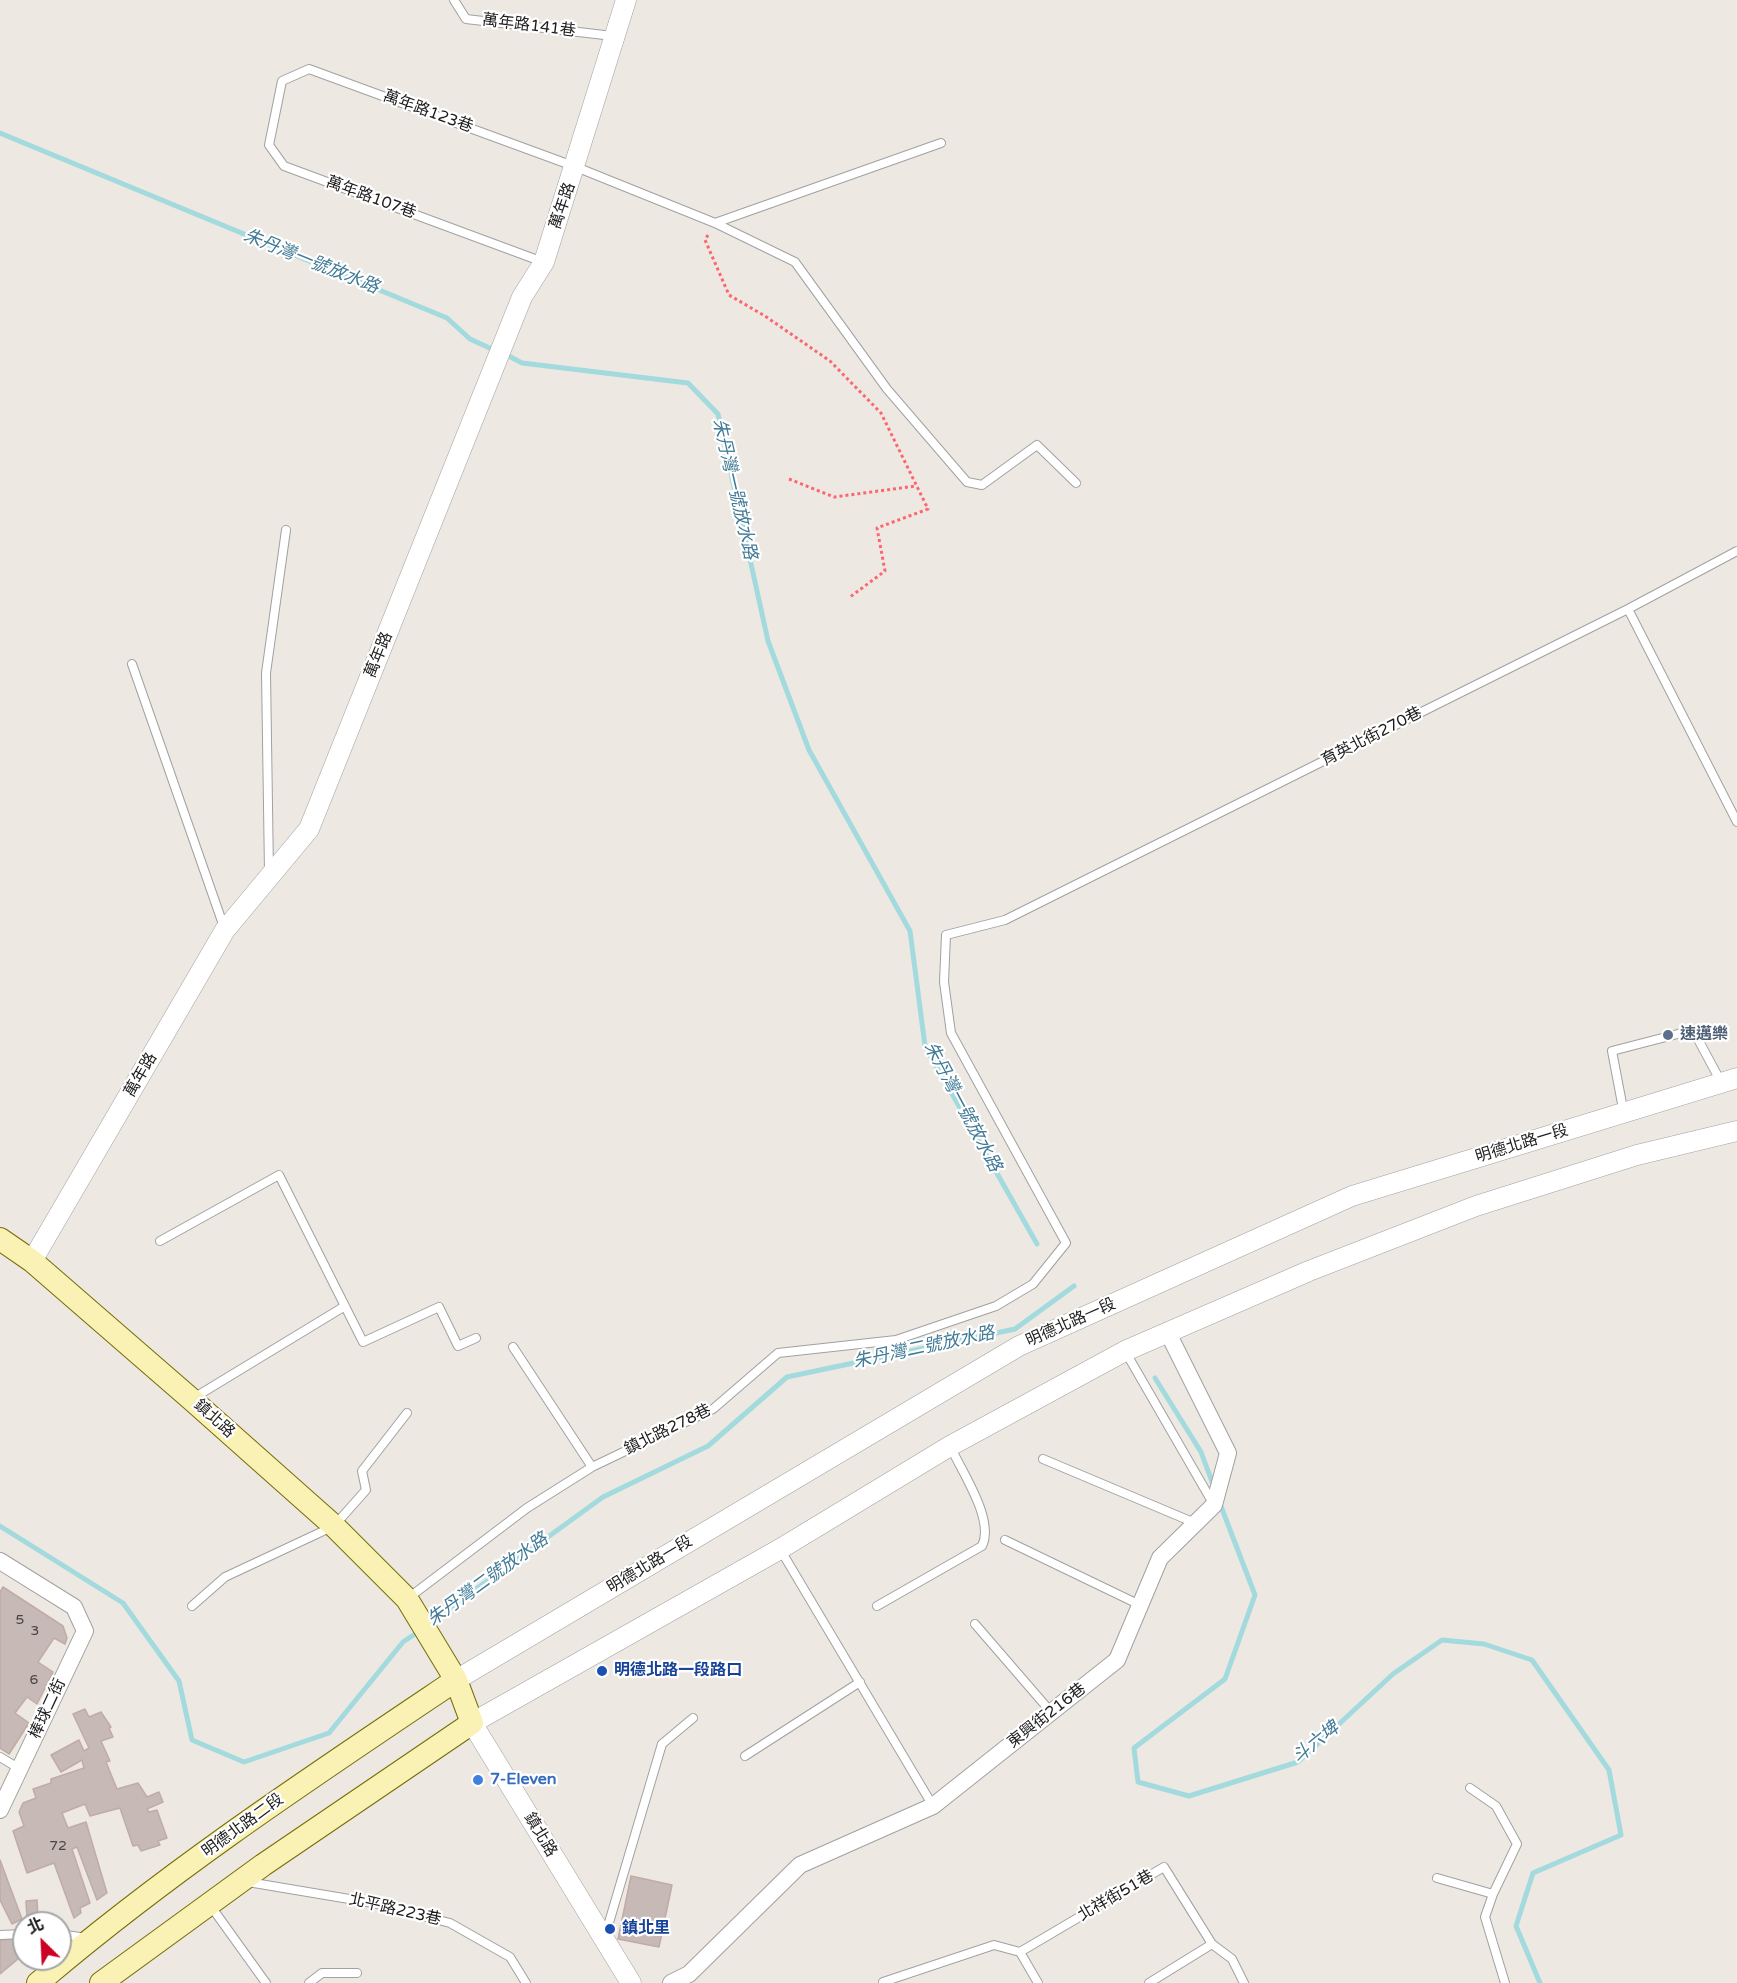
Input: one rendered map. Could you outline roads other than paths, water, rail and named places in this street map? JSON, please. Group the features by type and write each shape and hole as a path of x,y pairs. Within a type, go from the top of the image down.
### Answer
{"main road":[{"name":"鎮北路","path":"0,1239 32,1261 334,1526 410,1606 456,1680 472,1723"},
{"name":"明德北路二段","path":"38,1983 90,1938 245,1822 456,1680"},
{"path":"101,1983 242,1881 472,1723"}],"street":[{"name":"萬年路","path":"32,1261 225,930 309,829 516,318 522,297 544,262 576,167 613,36 627,0"},
{"name":"明德北路一段","path":"456,1680 1019,1347 1352,1196 1729,1080"},
{"path":"472,1723 780,1549 950,1446 1125,1351 1167,1331 1309,1271 1476,1206 1637,1155 1737,1131"},
{"path":"1167,1331 1228,1453 1214,1505"},
{"name":"東興街216巷","path":"671,1983 689,1974 800,1866 933,1806 1117,1660 1160,1558 1214,1505"},
{"name":"棒球二街","path":"0,1810 85,1630 74,1607 2,1568"},
{"name":"鎮北路","path":"472,1723 631,1983"}],"lane":[{"name":"萬年路141巷","path":"454,0 466,18 613,36"},
{"name":"萬年路123巷","path":"282,81 309,69 576,167 715,223 795,262 887,389 967,482 982,484 1037,445 1076,483"},
{"name":"萬年路107巷","path":"282,81 269,145 284,166 544,262"},
{"path":"715,223 941,143"},
{"path":"269,879 266,673 286,530"},
{"name":"育英北街270巷","path":"1066,1243 951,1033 944,982 946,935 1005,920 1628,609 1737,552"},
{"path":"1628,609 1737,822"},
{"path":"132,664 225,930"},
{"path":"1624,1114 1612,1051 1693,1030 1729,1080"},
{"path":"160,1241 279,1176 363,1342 439,1307 458,1346 476,1338"},
{"name":"鎮北路278巷","path":"410,1606 527,1508 592,1467 713,1409 778,1353 896,1340 996,1306 1033,1284 1066,1243"},
{"path":"191,1399 345,1306"},
{"path":"513,1347 592,1467"},
{"path":"1125,1351 1214,1505"},
{"path":"192,1606 225,1577 334,1526 366,1490 362,1471 407,1413"},
{"path":"877,1606 982,1546 987,1536 986,1522 950,1446"},
{"path":"1043,1459 1195,1523"},
{"path":"1005,1540 1140,1605"},
{"path":"780,1549 933,1806"},
{"path":"975,1624 1052,1712"},
{"path":"745,1756 860,1682"},
{"path":"604,1939 662,1744 693,1718"},
{"path":"0,1757 20,1769"},
{"path":"1470,1788 1496,1806 1516,1844 1492,1894 1485,1917 1505,1983"},
{"name":"北祥街51巷","path":"1020,1952 1164,1867 1212,1944 1232,1959 1244,1983"},
{"path":"1437,1878 1492,1894"},
{"name":"北平路223巷","path":"242,1881 373,1903 450,1923 510,1957 526,1983"},
{"path":"210,1905 266,1983"},
{"path":"72,1936 90,1938"},
{"path":"1149,1983 1212,1944"},
{"path":"883,1983 994,1945 1020,1952 1038,1983"},
{"path":"309,1983 322,1973 357,1973"}],"waterway":[{"name":"朱丹灣一號放水路","path":"0,133 447,318 470,339 496,351"},
{"name":"朱丹灣一號放水路","path":"505,354 522,363 688,383 718,414 768,641 809,750 910,931 925,1046 1037,1244"},
{"name":"朱丹灣二號放水路","path":"428,1624 603,1497 708,1446 787,1377 1015,1329 1074,1286"},
{"name":"斗六埤","path":"1155,1378 1201,1452 1214,1487"},
{"name":"斗六埤","path":"1219,1501 1255,1595 1225,1679 1134,1748 1138,1782 1189,1796 1298,1762 1393,1674 1442,1640 1484,1644 1532,1660 1609,1770 1621,1835 1533,1873 1516,1926 1540,1983"},
{"name":"朱丹灣二號放水路","path":"0,1526 123,1603 179,1681 192,1740 244,1762 329,1733 403,1642 421,1630"}],"place":[{"name":"速邁樂","path":"1668,1035"},
{"name":"明德北路一段路口","path":"602,1671"},
{"name":"7-Eleven","path":"478,1780"},
{"name":"鎮北里","path":"610,1929"}]}
